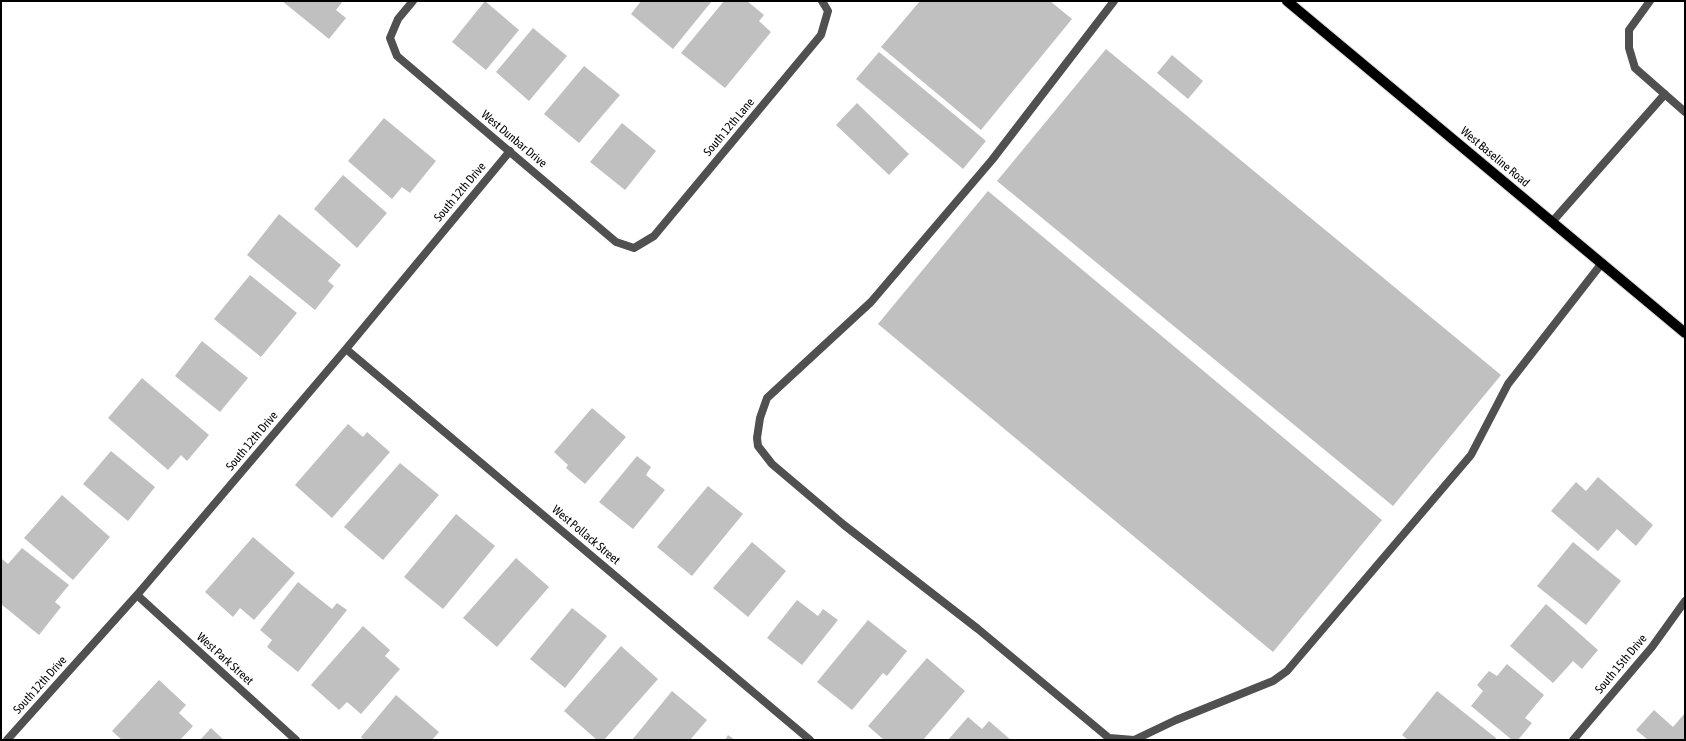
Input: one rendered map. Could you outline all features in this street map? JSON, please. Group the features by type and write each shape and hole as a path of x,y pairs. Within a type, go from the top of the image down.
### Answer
{"main road":[{"name":"West Baseline Road","path":"1287,1 1685,333"}],"street":[{"name":"West Dunbar Drive","path":"413,1 398,19 390,38 396,56 616,242 634,248"},
{"name":"South 12th Lane","path":"634,248 654,236 821,36 828,11 822,1"},
{"path":"1114,1 992,160 871,302 767,398 760,418 757,438 758,446 772,464 844,525 978,630 1109,738 1134,740 1176,720 1273,682 1287,671 1471,455 1508,384 1602,263"},
{"path":"1650,1 1629,30 1629,48 1635,68 1685,112"},
{"path":"1552,222 1665,94"},
{"name":"South 12th Drive","path":"7,740 137,595 346,349 510,151"},
{"name":"West Pollack Street","path":"346,349 810,740"},
{"name":"West Park Street","path":"137,595 296,740"},
{"name":"South 15th Drive","path":"1573,740 1652,647 1685,601"}],"building":[{"path":"282,1 343,1 336,10 346,18 329,39"},
{"path":"485,1 519,30 486,70 452,42"},
{"path":"641,1 712,1 673,49 631,14"},
{"path":"724,1 747,1 764,15 759,21 771,32 725,88 681,53"},
{"path":"920,1 1050,1 1072,19 981,130 881,47"},
{"path":"533,28 567,56 529,101 496,72"},
{"path":"1106,49 1501,375 1393,506 997,181"},
{"path":"879,52 986,141 963,169 856,79"},
{"path":"1172,55 1203,81 1188,99 1157,73"},
{"path":"584,66 620,95 579,143 544,114"},
{"path":"857,103 909,154 889,175 836,125"},
{"path":"384,118 436,161 410,193 402,187 392,199 348,161"},
{"path":"622,123 656,151 625,190 590,162"},
{"path":"343,175 387,213 357,248 314,209"},
{"path":"988,191 1382,520 1273,652 878,324"},
{"path":"279,214 341,265 328,281 334,286 315,310 247,255"},
{"path":"250,275 297,313 261,357 214,319"},
{"path":"202,341 248,378 220,412 175,376"},
{"path":"142,378 209,435 187,461 181,455 168,470 108,418"},
{"path":"592,408 626,437 585,484 566,468 568,465 554,452"},
{"path":"348,424 363,437 367,432 390,452 332,518 295,485"},
{"path":"111,451 155,487 128,521 83,484"},
{"path":"637,456 651,467 646,475 665,490 633,529 599,502"},
{"path":"400,463 439,495 383,560 344,527"},
{"path":"1598,477 1653,525 1636,546 1617,529 1598,551 1551,511 1576,482 1586,491"},
{"path":"708,486 743,514 692,576 657,547"},
{"path":"62,495 110,537 73,580 24,538"},
{"path":"456,514 495,546 443,609 404,577"},
{"path":"253,537 295,573 254,620 240,608 233,617 205,592"},
{"path":"752,542 786,571 748,617 713,588"},
{"path":"1573,542 1621,581 1586,625 1537,586"},
{"path":"22,548 69,585 55,602 61,607 39,635 1,604 1,558 8,564"},
{"path":"516,558 549,587 497,647 463,618"},
{"path":"298,582 332,609 337,603 347,610 298,672 267,647 272,640 260,630"},
{"path":"797,600 818,616 823,609 838,620 802,665 767,638"},
{"path":"1546,604 1598,650 1582,669 1573,661 1553,683 1510,646"},
{"path":"572,608 607,636 565,688 530,659"},
{"path":"868,620 907,651 887,676 883,673 852,710 817,682"},
{"path":"363,626 390,650 385,656 400,669 361,714 347,702 339,710 311,685"},
{"path":"621,646 658,679 604,740 597,740 564,711"},
{"path":"927,658 965,691 923,740 884,740 868,726"},
{"path":"1507,664 1544,695 1525,718 1532,723 1518,740 1512,740 1471,706 1483,691 1477,685 1489,671 1497,676"},
{"path":"159,680 186,705 179,713 193,726 180,740 122,740 112,731"},
{"path":"672,691 707,720 690,740 632,740"},
{"path":"1437,691 1496,738 1495,740 1408,740 1402,735"},
{"path":"396,695 439,732 432,740 364,740 361,737"},
{"path":"1654,710 1673,727 1685,713 1685,740 1648,740 1636,730"},
{"path":"968,717 982,729 989,721 1011,740 948,740"},
{"path":"211,728 224,740 200,740"},
{"path":"728,735 735,740 725,740"}]}
